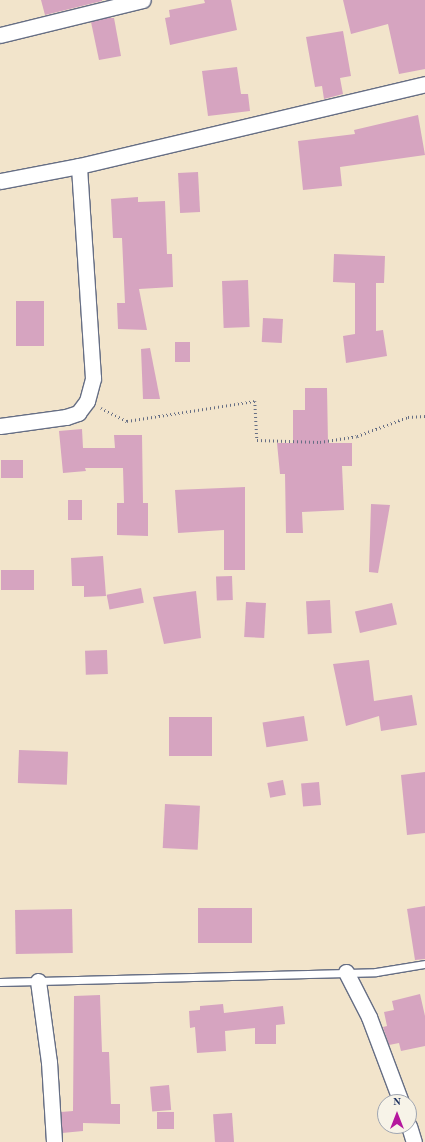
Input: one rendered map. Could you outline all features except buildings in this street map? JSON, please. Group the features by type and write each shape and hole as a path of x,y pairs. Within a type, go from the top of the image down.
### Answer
{"street":[{"path":"0,35 143,0"},
{"path":"0,181 79,166 425,84"},
{"path":"0,426 66,417 78,413 87,401 93,378 79,166"},
{"path":"346,972 369,1017 398,1094"},
{"path":"38,981 49,1062 54,1142"}],"lane":[{"path":"0,982 346,972 425,964"}],"path":[{"path":"87,401 127,421 255,401 257,440 320,442 357,436 408,417 425,416"}]}
